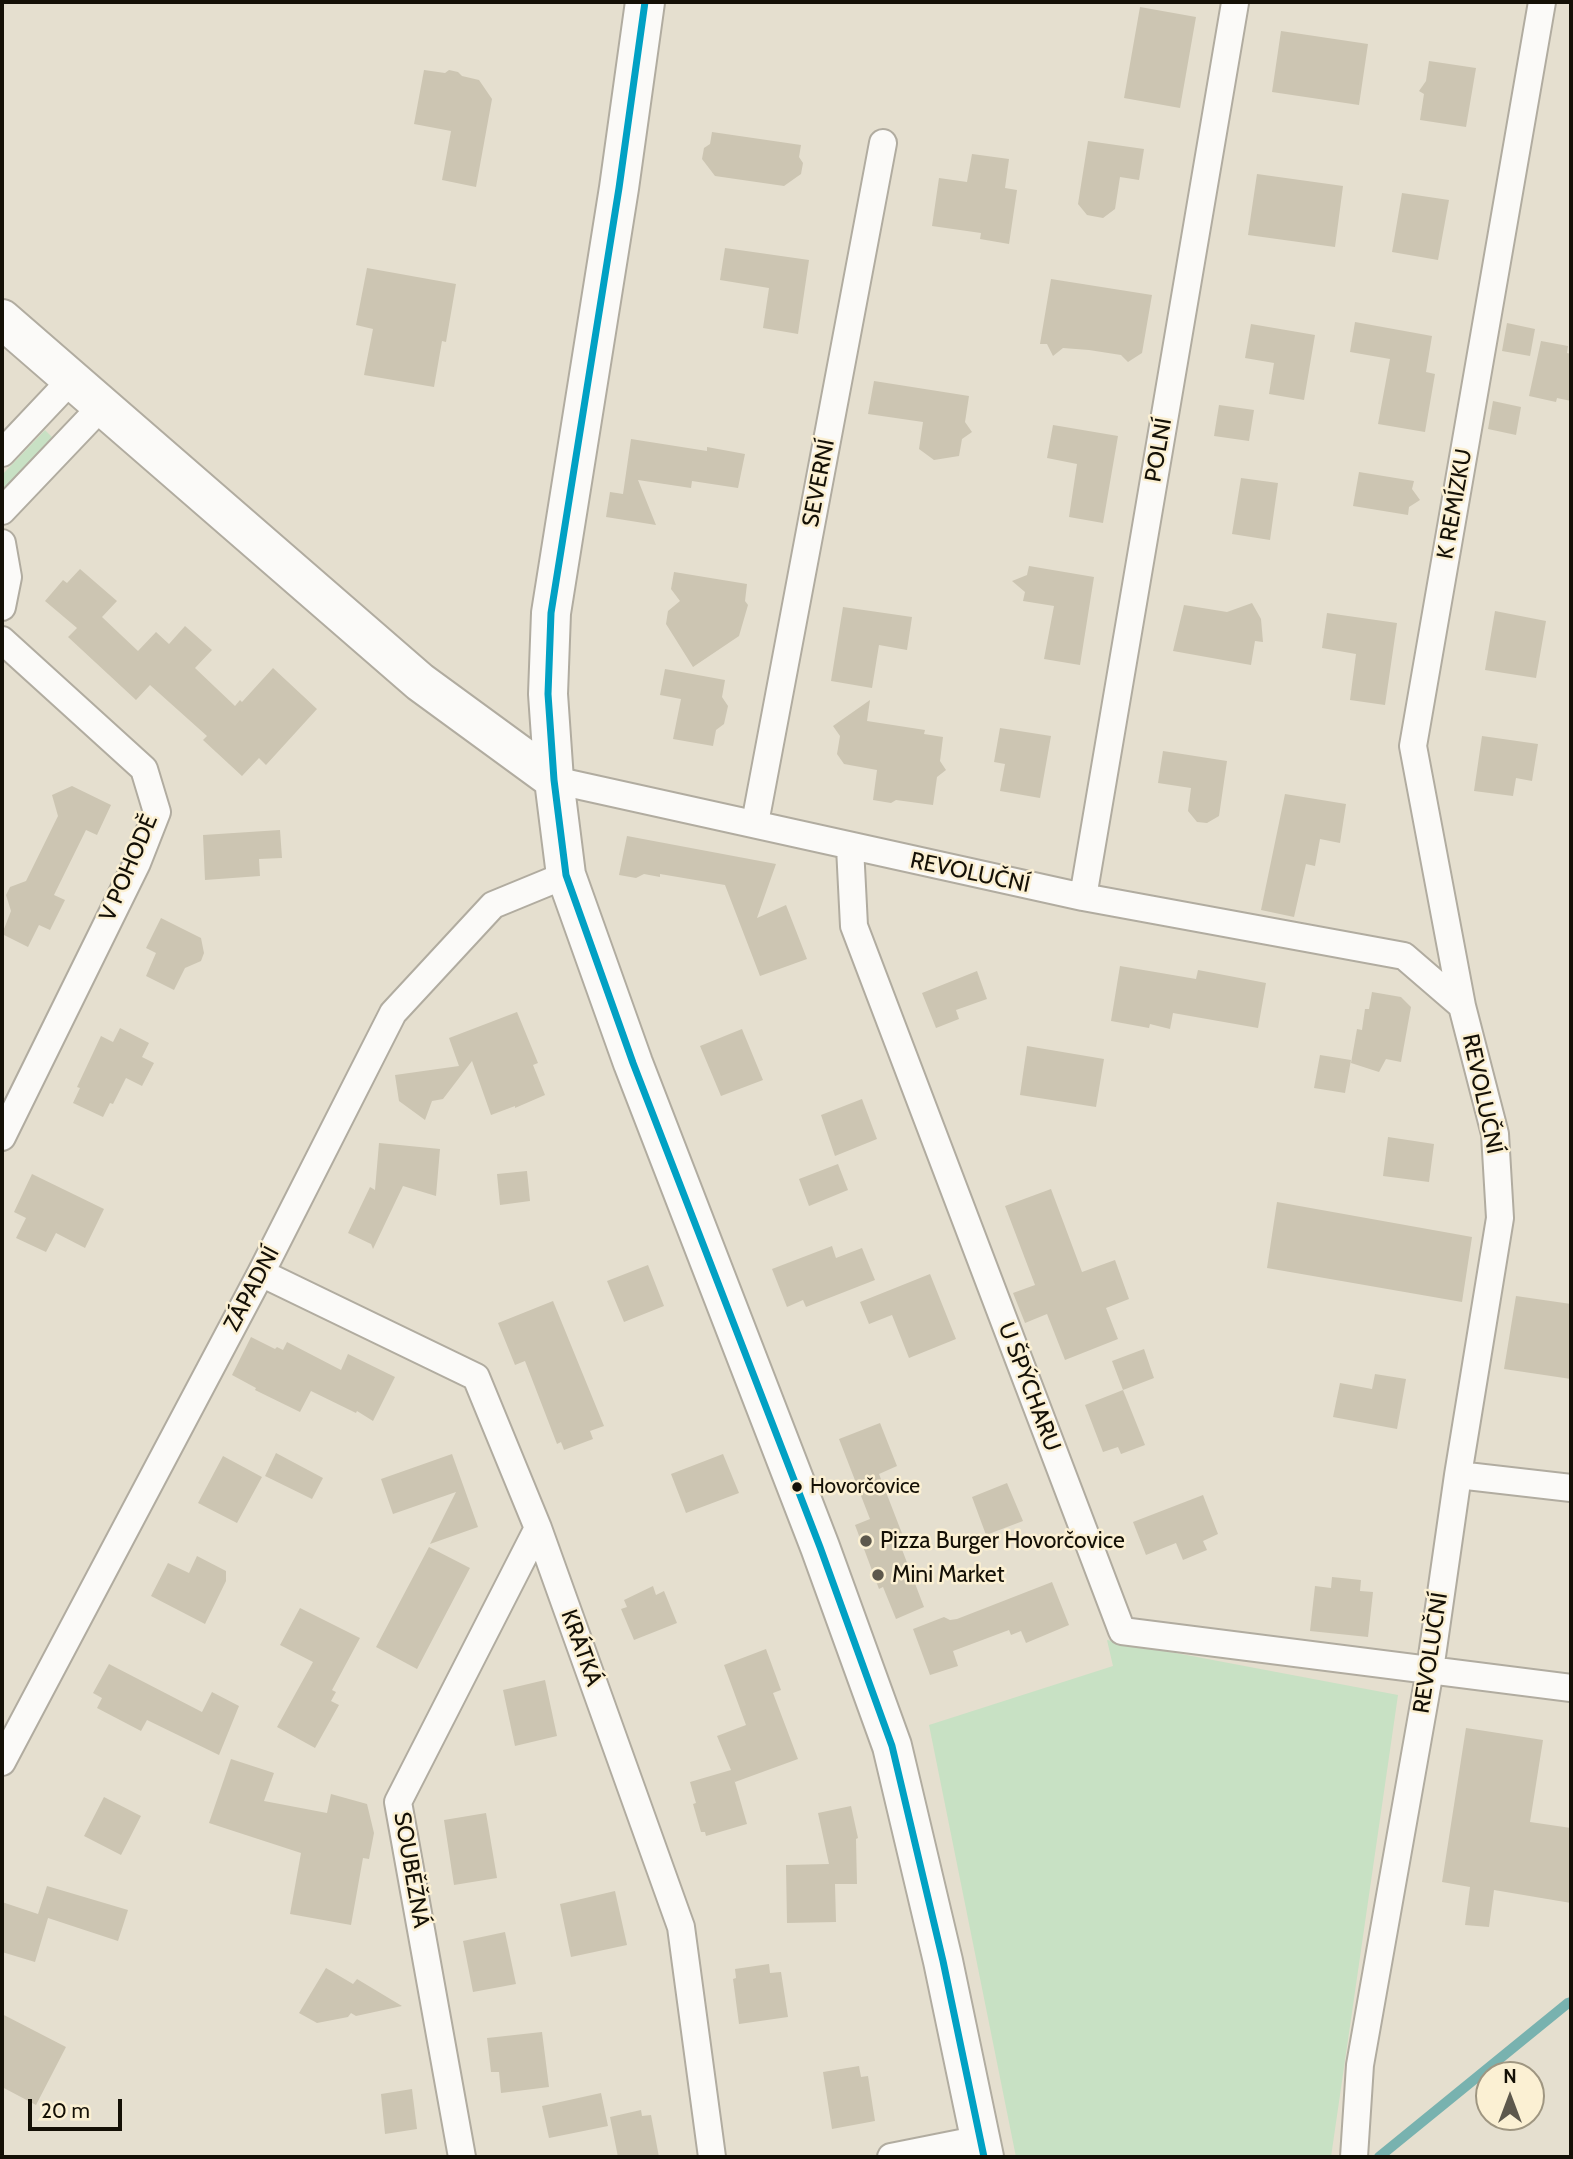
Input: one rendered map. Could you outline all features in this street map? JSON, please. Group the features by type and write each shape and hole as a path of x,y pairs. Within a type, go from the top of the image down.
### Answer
{"street":[{"path":"645,2 551,613 548,694 554,780 566,875 633,1063 820,1548 892,1746 943,1961 983,2148 891,2157"},
{"name":"K REMÍZKU","path":"1462,1006 1413,746 1542,2"},
{"name":"POLNÍ","path":"1083,897 1235,3"},
{"name":"SEVERNÍ","path":"755,823 883,143"},
{"path":"2,319 420,682 554,780"},
{"path":"2,453 71,380"},
{"path":"2,511 101,407"},
{"path":"2,543 8,577 2,607"},
{"name":"V POHODĚ","path":"2,640 144,769 157,812 137,863 2,1137"},
{"name":"REVOLUČNÍ","path":"554,780 1083,897 1404,956 1462,1006 1495,1134 1500,1218 1458,1475 1430,1670 1360,2065 1354,2157"},
{"name":"U ŠPÝCHARU","path":"849,847 854,926 1122,1632 1430,1670"},
{"name":"ZÁPADNÍ","path":"2,1762 261,1273 393,1013 493,905 566,875"},
{"name":"KRÁTKÁ","path":"261,1273 475,1377 538,1528 681,1927 712,2157"},
{"path":"1458,1475 1571,1488"},
{"name":"SOUBĚŽNÁ","path":"463,2157 398,1802 538,1528"},
{"path":"1430,1670 1571,1688"}],"green space":[{"path":"45,430 52,437 50,441 2,493 2,475"},
{"path":"1107,1640 1398,1695 1331,2157 1016,2157 929,1725 1113,1666"}],"building":[{"path":"1140,7 1196,17 1180,108 1124,98"},
{"path":"1281,31 1368,44 1359,105 1272,92"},
{"path":"1429,61 1476,68 1466,127 1420,120 1424,94 1419,91 1426,81"},
{"path":"424,70 445,73 449,70 479,80 492,99 476,187 442,180 451,131 414,124"},
{"path":"712,132 801,145 801,174 784,186 715,176 702,159 704,148 710,144"},
{"path":"1088,141 1144,149 1139,180 1120,177 1115,209 1103,218 1087,215 1078,204"},
{"path":"972,154 1009,159 1005,188 1017,190 1009,244 980,239 981,233 932,226 939,178 967,182"},
{"path":"1257,174 1343,186 1335,247 1248,235"},
{"path":"1402,193 1449,200 1438,260 1392,252"},
{"path":"725,248 809,260 798,334 763,328 769,288 720,280"},
{"path":"367,268 456,284 446,342 442,341 434,387 364,375 373,329 356,325"},
{"path":"1051,279 1152,295 1142,353 1128,362 1121,355 1089,350 1063,348 1053,356 1047,344 1040,344"},
{"path":"1355,322 1432,336 1426,372 1435,374 1425,432 1378,424 1390,359 1350,352"},
{"path":"1507,323 1535,329 1530,356 1502,351"},
{"path":"1251,324 1315,335 1304,400 1269,394 1274,363 1245,358"},
{"path":"1541,341 1568,346 1567,353 1571,354 1571,401 1557,398 1556,402 1529,396"},
{"path":"874,381 969,396 965,422 972,432 962,439 959,456 934,460 919,449 923,422 868,414"},
{"path":"1493,401 1521,407 1516,435 1488,429"},
{"path":"1219,405 1254,410 1249,441 1214,436"},
{"path":"1053,425 1118,436 1103,523 1069,517 1077,464 1047,458"},
{"path":"631,439 745,454 738,488 692,481 691,488 638,480 656,525 606,517 610,492 623,494"},
{"path":"1359,472 1414,481 1412,489 1420,500 1409,507 1408,515 1353,506"},
{"path":"1241,478 1278,483 1270,540 1232,534"},
{"path":"1029,566 1094,577 1080,665 1044,659 1054,606 1023,601 1025,592 1012,581 1027,575"},
{"path":"80,569 117,601 102,617 138,651 156,632 169,644 185,626 212,650 195,668 235,706 240,700 242,702 273,668 317,709 266,765 259,758 242,776 203,740 207,736 150,685 136,700 68,637 77,628 45,601 63,580 67,583"},
{"path":"674,572 747,584 745,601 748,605 739,636 693,667 666,624 668,611 680,601 671,589"},
{"path":"1252,603 1261,619 1263,642 1255,641 1251,665 1173,651 1184,605 1227,612"},
{"path":"843,607 912,617 907,650 879,645 872,688 831,681"},
{"path":"1495,611 1546,621 1536,678 1485,670"},
{"path":"1327,613 1397,623 1385,705 1350,700 1356,654 1322,648"},
{"path":"665,669 725,680 722,697 728,706 724,724 716,730 713,746 673,739 681,699 660,695"},
{"path":"870,700 867,721 925,730 924,734 943,737 940,761 946,770 937,777 933,805 873,800 877,770 844,764 837,754 840,736 833,726"},
{"path":"1000,728 1051,736 1040,798 1000,791 1005,764 994,762"},
{"path":"1482,736 1538,744 1532,781 1516,778 1513,796 1474,791"},
{"path":"1163,751 1227,761 1219,816 1207,823 1197,822 1188,811 1191,788 1158,783"},
{"path":"72,786 111,805 97,835 86,830 54,895 65,900 50,930 39,925 28,947 2,934 11,911 6,895 10,887 26,881 58,816 52,795"},
{"path":"1285,794 1346,804 1340,843 1320,839 1315,866 1306,864 1294,917 1261,910"},
{"path":"280,830 282,858 259,859 260,876 205,880 203,835"},
{"path":"627,836 776,864 757,918 786,905 807,959 760,976 725,885 660,874 660,877 644,874 636,878 619,875"},
{"path":"161,918 201,938 204,953 201,961 185,968 174,990 146,976 156,953 146,948"},
{"path":"1120,966 1196,979 1198,970 1266,983 1258,1028 1173,1013 1170,1029 1150,1024 1149,1028 1111,1021"},
{"path":"977,971 987,999 956,1010 959,1019 936,1028 922,993"},
{"path":"1372,992 1401,997 1411,1007 1401,1062 1386,1059 1379,1072 1351,1063 1357,1029 1362,1030 1365,1009 1369,1009"},
{"path":"517,1012 538,1063 533,1065 545,1095 491,1115 472,1061 443,1099 432,1101 425,1120 399,1101 395,1075 459,1066 449,1038"},
{"path":"120,1028 149,1043 142,1057 154,1063 142,1086 126,1078 103,1117 73,1103 80,1088 77,1087 101,1036 113,1042"},
{"path":"742,1029 763,1080 721,1096 700,1046"},
{"path":"1027,1046 1104,1059 1096,1107 1020,1095"},
{"path":"1320,1055 1351,1060 1345,1093 1314,1088"},
{"path":"862,1099 877,1139 835,1156 821,1115"},
{"path":"1388,1137 1434,1144 1429,1182 1383,1176"},
{"path":"379,1143 440,1149 436,1196 403,1186 373,1249 371,1244 348,1233 370,1187 375,1190"},
{"path":"838,1164 848,1190 809,1206 799,1179"},
{"path":"527,1171 530,1201 500,1205 497,1174"},
{"path":"32,1174 104,1209 85,1248 56,1233 46,1252 16,1238 26,1218 14,1212"},
{"path":"1051,1189 1082,1272 1115,1260 1129,1299 1106,1308 1118,1339 1065,1360 1047,1314 1025,1323 1013,1293 1035,1285 1005,1206"},
{"path":"1277,1202 1472,1237 1462,1302 1267,1268"},
{"path":"832,1246 836,1258 862,1248 875,1280 806,1307 803,1300 787,1307 772,1269"},
{"path":"648,1265 664,1306 624,1322 607,1281"},
{"path":"930,1274 956,1339 909,1358 892,1315 869,1324 860,1302"},
{"path":"1516,1296 1571,1304 1571,1379 1504,1369"},
{"path":"553,1301 604,1426 590,1431 593,1439 564,1450 561,1442 557,1444 525,1361 515,1365 498,1323"},
{"path":"251,1337 275,1349 277,1347 283,1350 287,1342 341,1370 348,1354 395,1377 373,1421 311,1391 300,1412 255,1390 256,1388 232,1375"},
{"path":"1144,1349 1154,1378 1123,1390 1112,1361"},
{"path":"1375,1374 1406,1379 1397,1429 1333,1417 1340,1383 1372,1389"},
{"path":"1123,1390 1145,1445 1121,1454 1118,1447 1103,1452 1085,1405"},
{"path":"880,1423 897,1466 879,1474 903,1536 898,1539 924,1607 896,1619 883,1587 879,1589 855,1525 870,1519 839,1439"},
{"path":"276,1453 323,1478 312,1499 265,1476"},
{"path":"452,1454 478,1527 430,1544 456,1492 393,1514 381,1479"},
{"path":"723,1454 739,1493 686,1513 671,1474"},
{"path":"223,1456 262,1477 237,1523 198,1503"},
{"path":"1007,1483 1023,1521 986,1535 972,1497"},
{"path":"1203,1495 1218,1534 1203,1541 1207,1550 1183,1560 1176,1543 1146,1555 1133,1522"},
{"path":"429,1547 470,1568 417,1669 376,1647"},
{"path":"197,1556 226,1571 226,1581 205,1624 151,1596 168,1563 189,1573"},
{"path":"1332,1577 1361,1580 1360,1591 1373,1592 1368,1637 1310,1631 1315,1586 1331,1588"},
{"path":"1052,1582 1069,1625 1026,1643 1021,1631 1011,1635 1009,1630 953,1651 958,1666 930,1675 913,1629 944,1617 957,1619"},
{"path":"653,1586 656,1595 664,1591 677,1623 634,1640 621,1609 627,1607 624,1600"},
{"path":"300,1608 360,1638 332,1690 336,1692 331,1701 339,1705 315,1748 277,1727 313,1662 280,1645"},
{"path":"766,1649 781,1690 773,1693 798,1759 735,1782 734,1779 747,1824 706,1836 705,1832 701,1832 690,1782 731,1770 717,1736 746,1725 724,1665"},
{"path":"109,1664 202,1712 212,1692 239,1706 219,1755 147,1720 141,1731 97,1708 102,1698 93,1693"},
{"path":"545,1680 557,1736 515,1746 503,1690"},
{"path":"1466,1728 1543,1740 1530,1822 1571,1828 1571,1903 1494,1890 1489,1927 1465,1925 1470,1887 1442,1882"},
{"path":"231,1759 274,1773 264,1801 327,1813 331,1794 367,1804 374,1833 369,1859 363,1858 351,1925 290,1914 301,1853 209,1823"},
{"path":"104,1797 141,1816 121,1855 84,1836"},
{"path":"851,1806 858,1838 857,1884 835,1884 836,1922 787,1923 786,1865 829,1864 818,1813"},
{"path":"486,1813 497,1878 454,1885 444,1820"},
{"path":"47,1886 128,1910 118,1941 48,1918 35,1962 2,1952 2,1902 38,1914"},
{"path":"615,1891 627,1945 571,1957 560,1904"},
{"path":"505,1932 516,1984 473,1992 463,1941"},
{"path":"769,1964 770,1973 781,1972 788,2017 739,2024 733,1979 736,1978 735,1969"},
{"path":"326,1968 353,1984 357,1979 402,2006 356,2016 351,2013 348,2017 317,2023 299,2013"},
{"path":"2,2014 66,2047 36,2105 2,2087"},
{"path":"542,2032 549,2087 501,2093 499,2072 491,2072 487,2038"},
{"path":"859,2066 861,2077 868,2076 875,2121 832,2129 823,2072"},
{"path":"412,2089 417,2129 385,2134 381,2094"},
{"path":"601,2093 608,2126 549,2138 542,2106"},
{"path":"641,2110 642,2116 651,2115 659,2157 618,2157 610,2117"}],"waterway":[{"path":"1379,2157 1571,2002"}],"transit line":[{"path":"645,2 619,188 551,613 548,694 554,780 566,875 633,1063 820,1547 892,1746 943,1961 984,2157"}],"place":[{"name":"Hovorčovice","path":"797,1487"},
{"name":"Pizza Burger Hovorčovice","path":"866,1541"},
{"name":"Mini Market","path":"878,1575"}]}
